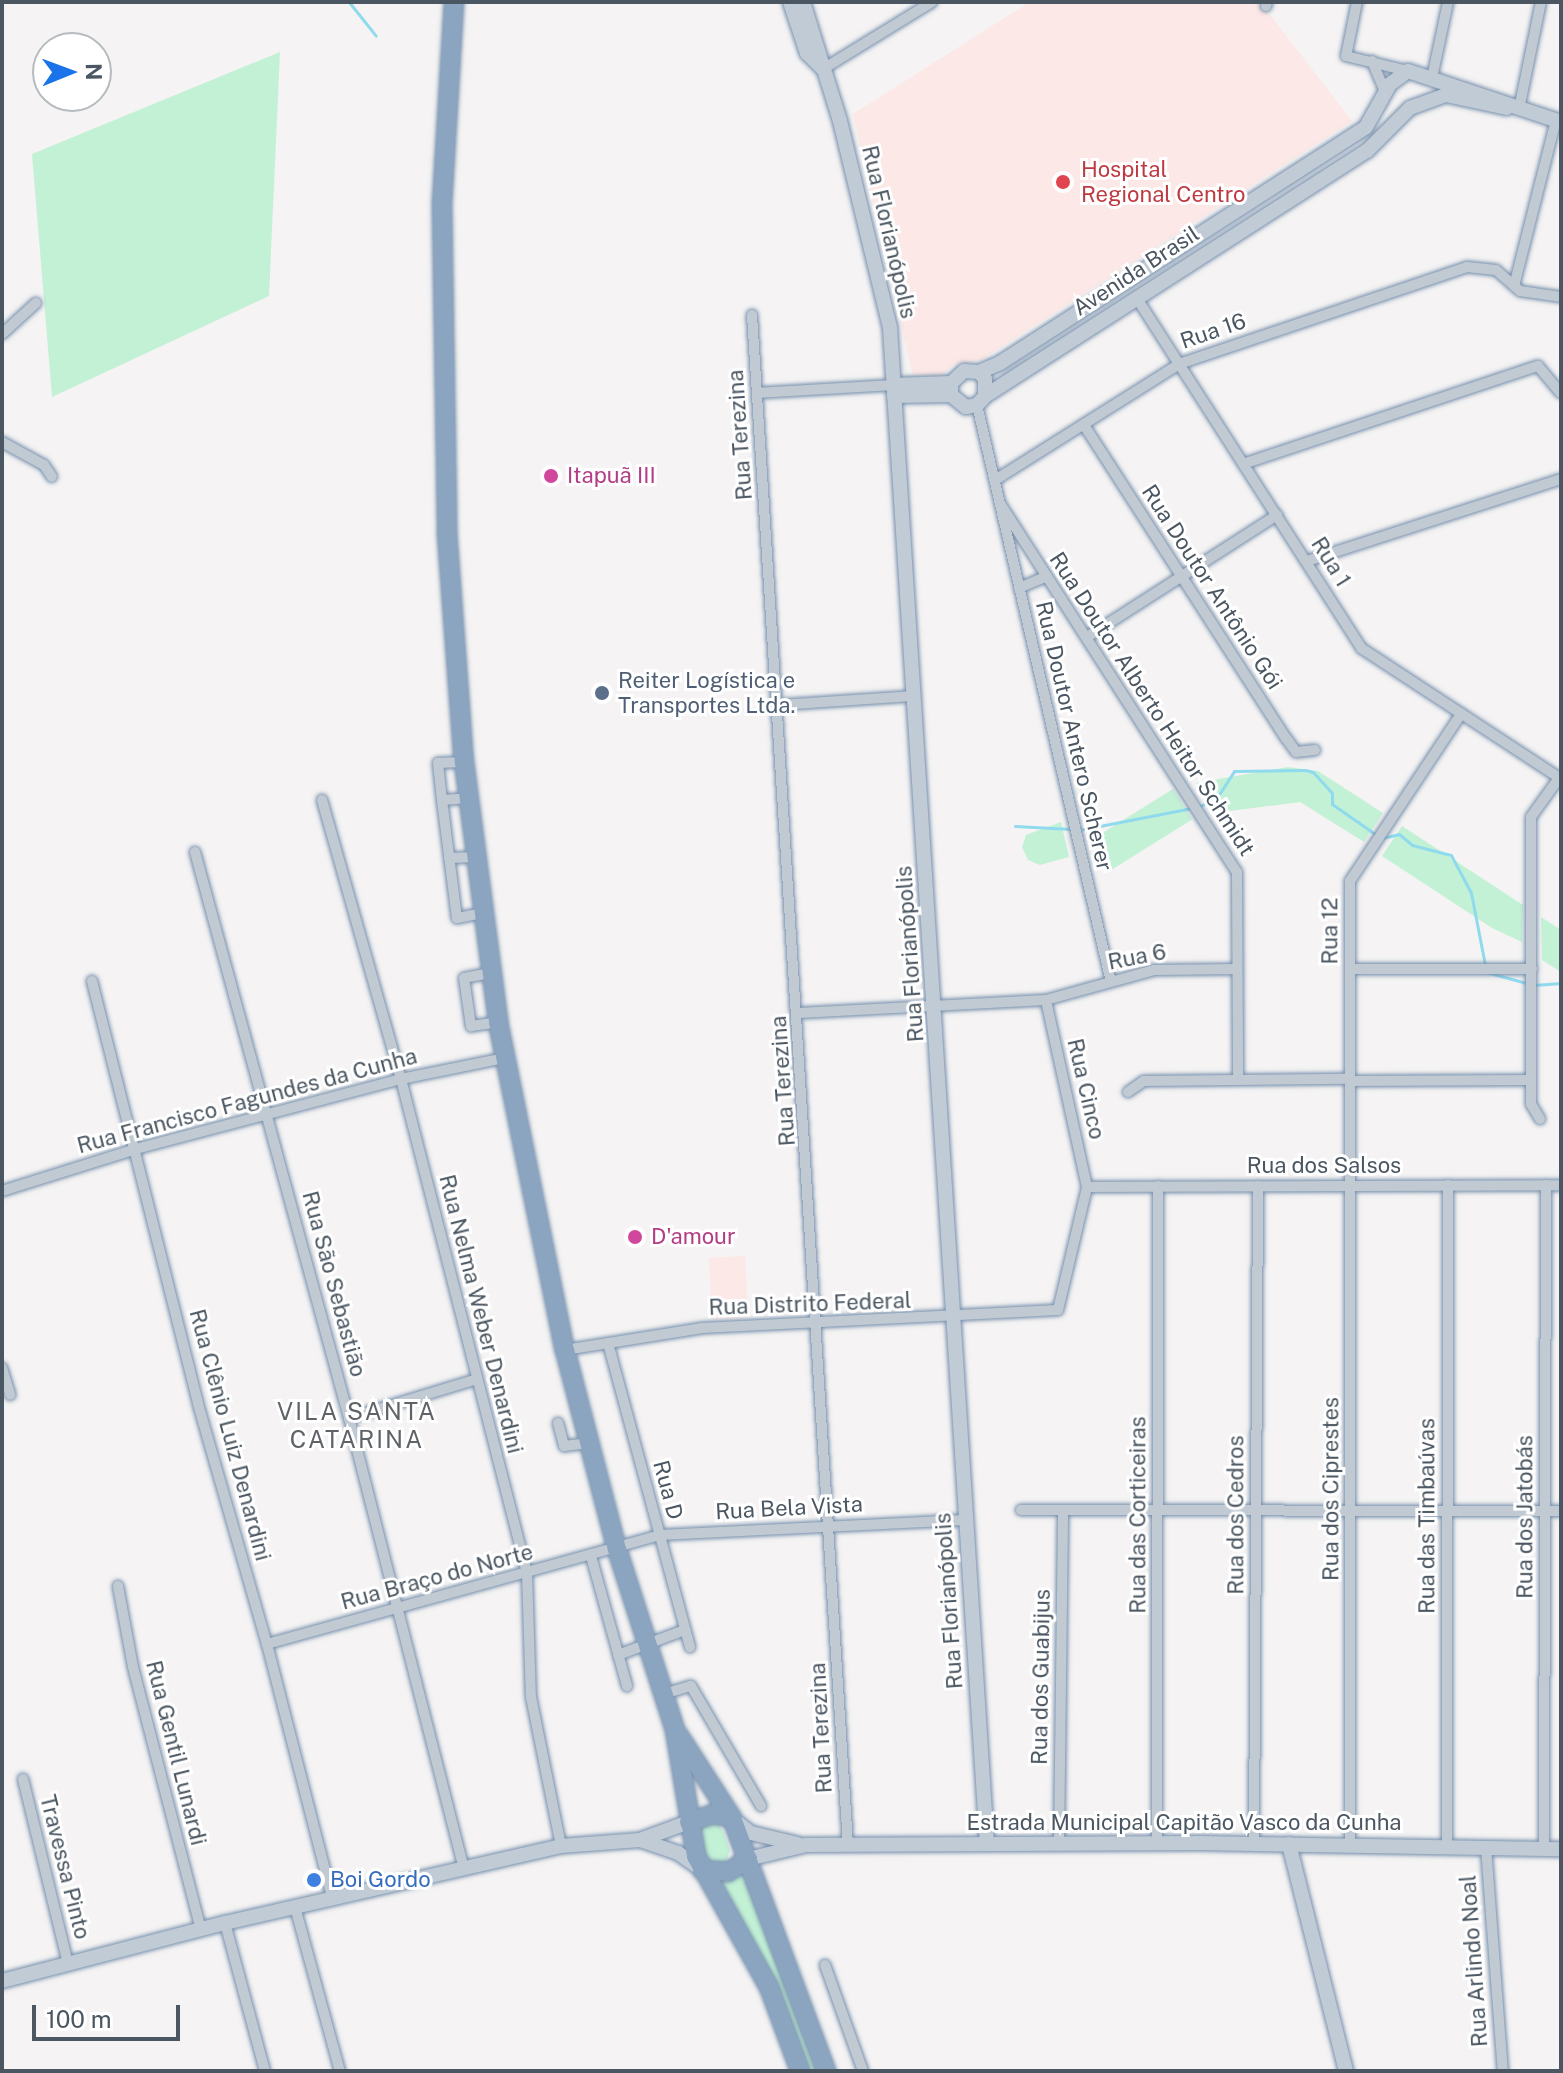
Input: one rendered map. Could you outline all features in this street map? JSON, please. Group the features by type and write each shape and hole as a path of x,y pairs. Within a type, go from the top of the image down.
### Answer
{"highway":[{"path":"454,2 442,203 441,355 447,533 464,762 490,973 504,1058 565,1350 617,1549 675,1730 689,1822 702,1870 769,1987 800,2071"},
{"path":"675,1730 732,1818 826,2071"},
{"path":"689,1822 713,1814 732,1818"},
{"path":"702,1870 728,1872 748,1859"}],"street":[{"name":"Rua Florianópolis","path":"790,2 807,53 823,69"},
{"name":"Rua Florianópolis","path":"803,2 888,314 987,1844"},
{"path":"823,69 932,2"},
{"path":"1357,2 1346,56 1432,78 1558,121 1514,286 1520,291 1561,297"},
{"path":"1416,104 1432,78 1448,2"},
{"path":"1519,109 1541,2"},
{"path":"1372,61 1385,92 1394,103 1416,104 1455,95 1519,109"},
{"name":"Avenida Brasil","path":"951,389 964,371 979,372 1366,127 1385,92 1408,71"},
{"name":"Avenida Brasil","path":"951,389 966,407 981,401 1136,297 1367,151 1416,104"},
{"path":"1178,248 1189,264"},
{"name":"Rua 16","path":"995,480 1179,364 1467,267 1496,270 1514,286"},
{"name":"Rua 1","path":"1136,297 1361,648 1560,779"},
{"path":"2,334 36,303"},
{"name":"Rua Terezina","path":"752,315 781,705 848,1845"},
{"path":"1243,464 1538,366 1561,393"},
{"path":"979,372 981,401"},
{"name":"Avenida Brasil","path":"894,390 951,389"},
{"path":"757,393 894,390"},
{"name":"Rua Doutor Antero Scherer","path":"981,401 1019,588 1111,982"},
{"name":"Rua Doutor Antônio Gói","path":"1084,425 1296,752 1315,750"},
{"path":"2,442 44,465 52,477"},
{"path":"1307,561 1561,479"},
{"name":"Rua Doutor Alberto Heitor Schmidt","path":"1001,505 1237,872 1238,1078"},
{"path":"1087,637 1277,515"},
{"path":"1019,588 1047,576"},
{"path":"781,705 914,696"},
{"name":"Rua 12","path":"1350,1134 1350,881 1461,714"},
{"path":"464,762 438,763 449,858 457,918 483,913"},
{"path":"1540,1119 1531,1104 1531,817 1560,779"},
{"path":"442,800 469,798"},
{"name":"Rua Nelma Weber Denardini","path":"322,800 401,1079 527,1573 531,1697 561,1846"},
{"name":"Rua São Sebastião","path":"195,852 349,1418 464,1868"},
{"path":"449,858 476,857"},
{"name":"Rua 6","path":"799,1013 1046,1000 1154,970 1237,969"},
{"path":"1350,969 1532,969"},
{"path":"490,973 464,978 471,1026 498,1022"},
{"name":"Rua Clênio Luiz Denardini","path":"92,981 198,1404 267,1644 332,1898"},
{"name":"Rua Cinco","path":"1046,1000 1087,1187"},
{"name":"Rua Francisco Fagundes da Cunha","path":"2,1191 136,1149 267,1114 401,1079 504,1058"},
{"path":"1128,1092 1144,1081 1238,1078 1531,1080"},
{"name":"Rua dos Ciprestes","path":"1350,1134 1350,1844"},
{"name":"Rua das Timbaúvas","path":"1447,1846 1448,1185"},
{"name":"Rua dos Jatobás","path":"1544,1849 1546,1185"},
{"name":"Rua dos Salsos","path":"1087,1187 1561,1185"},
{"name":"Rua das Corticeiras","path":"1157,1844 1158,1186"},
{"name":"Rua dos Cedros","path":"1254,1843 1258,1186"},
{"name":"Rua Distrito Federal","path":"565,1350 702,1328 953,1319 1058,1310 1087,1187"},
{"name":"Rua D","path":"608,1343 690,1647"},
{"path":"2,1368 10,1395"},
{"path":"349,1418 477,1379"},
{"path":"558,1423 564,1446 589,1443"},
{"path":"1021,1510 1561,1511"},
{"name":"Rua dos Guabijus","path":"1059,1844 1063,1510"},
{"name":"Rua Bela Vista","path":"617,1549 660,1535 965,1520"},
{"name":"Rua Braço do Norte","path":"267,1644 617,1549"},
{"path":"591,1556 627,1686"},
{"name":"Rua Gentil Lunardi","path":"118,1586 133,1667 201,1929"},
{"path":"618,1655 685,1630"},
{"path":"664,1694 691,1686 761,1806"},
{"name":"Travessa Pinto","path":"23,1779 68,1964"},
{"name":"Estrada Municipal Capitão Vasco da Cunha","path":"732,1818 751,1833 806,1845 1254,1843 1561,1849"},
{"path":"2,1981 225,1923 561,1846 640,1840 689,1822"},
{"path":"640,1840 678,1853 702,1870"},
{"path":"1289,1844 1346,2071"},
{"name":"Estrada Municipal Capitão Vasco da Cunha","path":"748,1859 806,1845"},
{"name":"Rua Arlindo Noal","path":"1486,1847 1503,2071"},
{"path":"295,1907 340,2071"},
{"path":"225,1923 265,2071"},
{"path":"825,1965 863,2071"}],"shaded area":[{"name":"Hospital Regional Centro","path":"1030,2 1260,2 1352,121 981,360 952,365 943,375 913,376 853,114"},
{"path":"745,1256 748,1318 712,1320 709,1258"}],"green space":[{"path":"280,52 269,296 52,397 32,154"},
{"path":"1288,767 1318,771 1383,813 1364,842 1300,802 1215,813 1196,783"},
{"path":"1173,789 1192,820 1112,870 1092,839"},
{"path":"1061,822 1069,857 1040,865 1028,860 1022,847 1026,835"},
{"path":"1402,826 1523,905 1522,942 1492,928 1382,856"},
{"path":"1541,917 1561,930 1561,972 1542,960"},
{"path":"703,1823 718,1824 724,1833 730,1851 725,1864 712,1863 705,1855 699,1828"},
{"path":"743,1869 816,2071 806,2071 768,1971 721,1881"}],"waterway":[{"path":"349,2 376,36"},
{"path":"1200,806 1216,799 1234,771 1305,770 1313,772 1332,793 1332,804 1375,834"},
{"path":"1079,830 1192,808"},
{"path":"1015,826 1071,829"},
{"path":"1382,838 1399,834 1412,845 1451,855 1471,893 1485,965"},
{"path":"1486,972 1526,983"},
{"path":"1534,985 1561,983"}],"place":[{"name":"Hospital Regional Centro","path":"1063,182"},
{"name":"Itapuã III","path":"551,476"},
{"name":"Reiter Logística e Transportes Ltda.","path":"602,693"},
{"name":"D'amour","path":"635,1237"},
{"name":"Boi Gordo","path":"314,1880"}],"district":[{"name":"VILA SANTA CATARINA","path":"357,1426"}]}
